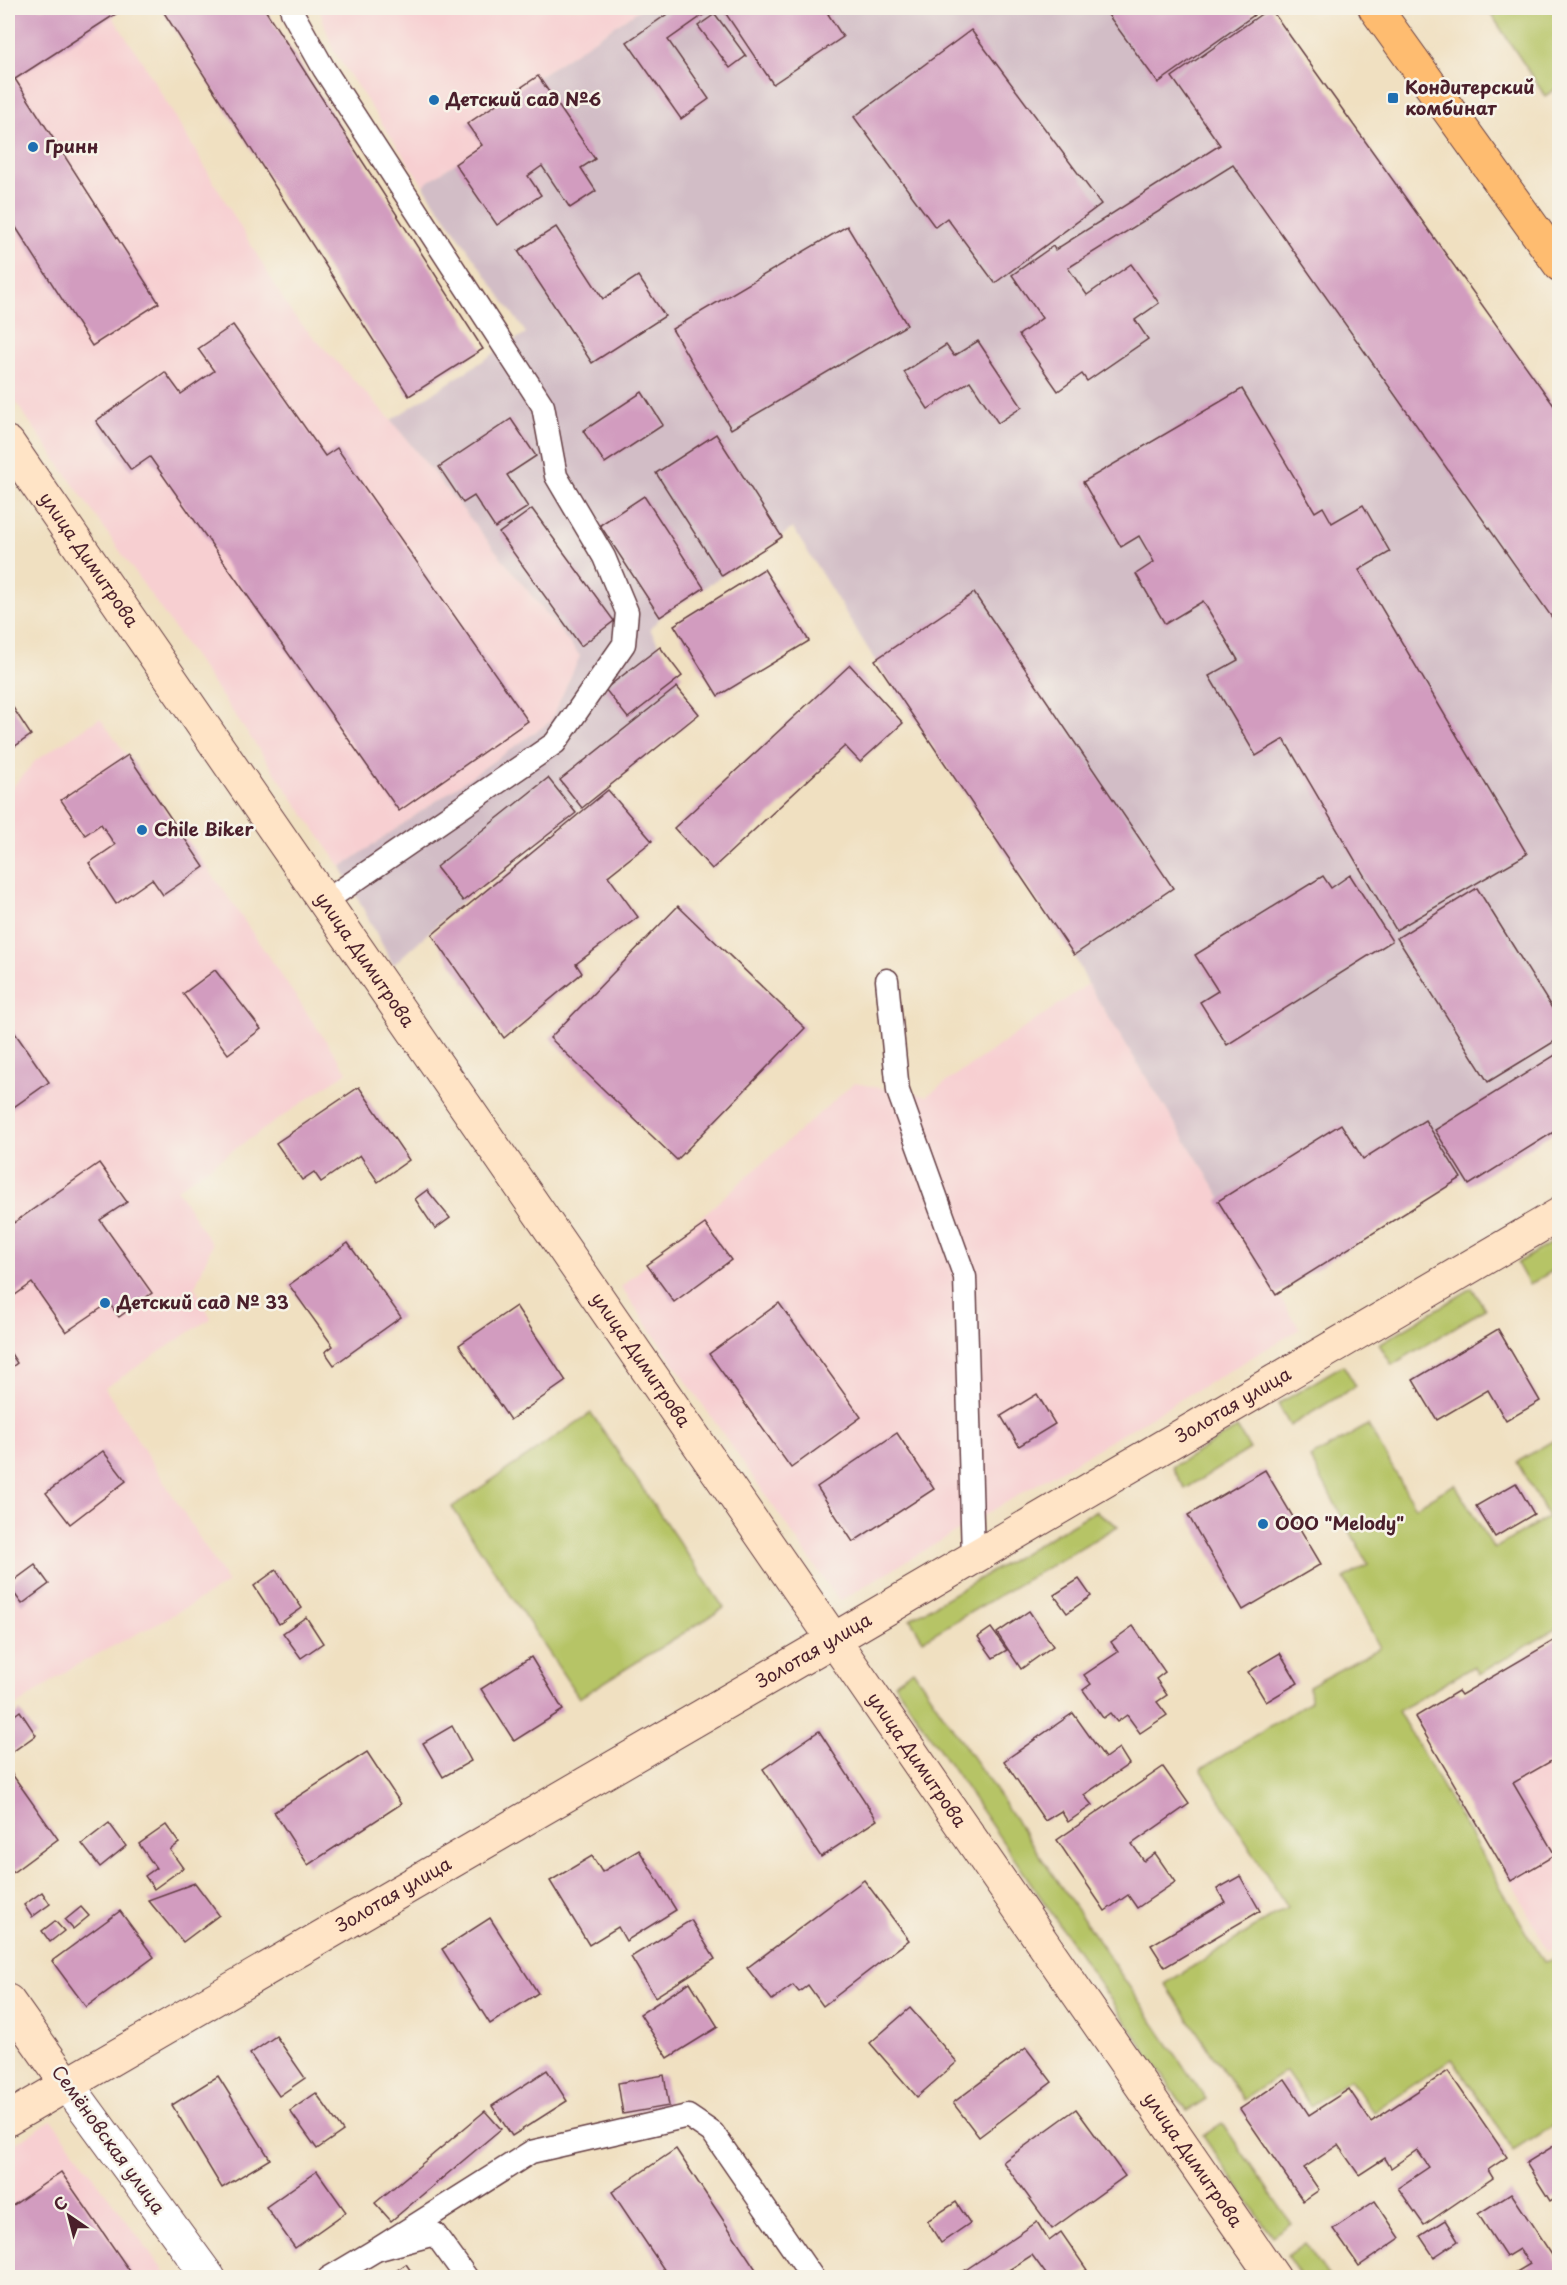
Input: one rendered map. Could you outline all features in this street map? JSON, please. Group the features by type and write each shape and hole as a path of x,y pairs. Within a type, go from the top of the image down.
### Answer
{"main road":[{"path":"1376,8 1560,266"},
{"name":"улица Димитрова","path":"8,443 1274,2277"},
{"name":"Золотая улица","path":"8,2119 834,1640 1560,1214"},
{"name":"Семёновская улица","path":"8,2001 67,2084"}],"street":[{"name":"Семёновская улица","path":"67,2084 209,2277"}],"lane":[{"path":"293,8 292,12 324,69 543,406 556,476 604,557 627,612 624,644 555,743 324,902"},
{"path":"887,980 898,1090 965,1277 973,1557"},
{"path":"329,2277 531,2152 688,2116 713,2133 813,2277"},
{"path":"376,2250 435,2234 468,2277"}],"shaded area":[{"path":"8,8 125,8 112,16 142,61 292,314 391,420 580,656 550,722 341,867 8,391"},
{"name":"Детский сад №6","path":"319,8 642,8 467,124 482,145 423,185 333,50"},
{"path":"642,8 1248,8 1254,15 1270,8 1559,414 1559,1128 1469,1185 1461,1178 1276,1294 1218,1201 1221,1197 1088,984 1074,955 875,660 793,528 661,617 650,629 660,647 682,676 677,687 699,714 463,901 393,965 341,867 550,722 580,656 391,420 526,333 423,185 482,145 467,124"},
{"name":"Детский сад № 33","path":"100,718 224,891 347,1072 177,1189 212,1245 195,1287 211,1318 105,1388 228,1583 71,1668 8,1712 8,792 36,760"},
{"path":"1088,984 1221,1197 1218,1201 1300,1329 839,1601 621,1287 854,1083 926,1096"},
{"path":"1559,1637 1559,1947 1548,1951 1511,1881 1415,1717 1458,1691 1461,1695"},
{"path":"52,2120 168,2277 8,2278 8,2148"}],"green space":[{"path":"1487,8 1559,8 1559,87 1545,96"},
{"path":"1559,1238 1559,1267 1529,1285 1517,1263"},
{"path":"1472,1288 1485,1309 1392,1365 1379,1344"},
{"path":"1343,1365 1356,1386 1290,1426 1278,1404"},
{"path":"591,1413 724,1608 579,1698 452,1507"},
{"path":"1368,1425 1415,1507 1455,1484 1494,1549 1548,1517 1517,1462 1559,1437 1559,1627 1479,1674 1474,1666 1398,1711 1544,1962 1559,1958 1559,2122 1514,2151 1452,2059 1373,2112 1350,2079 1310,2106 1286,2071 1243,2100 1165,1984 1287,1907 1201,1769 1310,1701 1309,1686 1380,1648 1344,1579 1368,1564 1310,1458"},
{"path":"1237,1428 1250,1449 1185,1489 1172,1467"},
{"path":"1095,1511 1118,1526 923,1640 910,1619"},
{"path":"913,1670 1206,2099 1187,2111 894,1683"},
{"path":"1222,2123 1291,2223 1272,2236 1203,2136"},
{"path":"1305,2243 1329,2277 1301,2277 1287,2256"}],"building":[{"name":"Гринн","path":"8,8 125,8 15,79 159,303 92,346 8,215"},
{"path":"161,8 264,8 483,349 409,396"},
{"path":"676,8 702,8 706,13 668,40 709,99 681,119 627,42"},
{"path":"722,8 837,8 828,14 843,37 773,84"},
{"path":"1103,8 1248,8 1254,15 1158,83"},
{"path":"1270,8 1560,414 1560,629 1233,165 1068,268 1087,295 1131,264 1159,303 1135,320 1148,339 1087,381 1082,374 1058,391 1019,335 1042,318 1012,275 1053,246 1055,250 1220,145 1172,77"},
{"path":"715,14 746,56 730,68 698,26"},
{"path":"971,30 1101,204 995,283 947,218 935,227 854,117"},
{"path":"538,76 595,159 581,168 596,191 570,208 542,166 528,176 541,195 497,225 455,164 482,145 467,124"},
{"path":"847,226 907,325 731,429 672,329"},
{"path":"556,227 603,299 638,276 665,316 592,363 518,251"},
{"path":"233,325 325,456 337,448 528,721 399,811 150,457 131,470 96,421 165,372 181,394 214,371 198,349"},
{"path":"978,341 1022,407 998,423 970,381 928,409 904,372 946,345 954,356"},
{"path":"1242,389 1315,512 1323,507 1332,523 1363,505 1390,552 1359,570 1527,854 1396,930 1284,739 1256,756 1209,676 1238,660 1203,601 1165,624 1136,574 1154,562 1139,536 1121,547 1083,482"},
{"path":"642,392 663,425 605,463 583,431"},
{"path":"511,419 536,456 507,475 528,507 495,528 474,496 463,503 439,467"},
{"path":"716,434 782,537 722,576 656,473"},
{"path":"644,496 704,588 660,617 600,525"},
{"path":"532,509 614,621 581,646 499,533"},
{"path":"764,569 809,641 718,696 674,625"},
{"path":"974,593 1173,888 1074,955 875,660"},
{"path":"660,647 682,676 628,718 605,689"},
{"path":"850,665 903,723 860,762 845,746 712,869 674,828"},
{"path":"677,687 699,714 582,808 560,780"},
{"path":"8,700 31,735 8,751"},
{"name":"Chile Biker","path":"128,755 204,867 163,895 152,879 116,904 89,863 115,845 101,824 85,835 61,800"},
{"path":"548,778 576,813 463,901 436,867"},
{"path":"608,790 652,841 608,876 638,917 576,964 582,973 504,1038 432,935"},
{"path":"1350,875 1392,941 1227,1045 1200,1002 1218,991 1195,955 1323,876 1331,888"},
{"path":"1477,888 1560,1021 1560,1038 1488,1082 1397,938"},
{"path":"678,906 805,1028 677,1160 550,1038"},
{"path":"215,970 261,1029 228,1054 183,994"},
{"path":"8,1023 49,1082 8,1111"},
{"path":"1560,1052 1560,1128 1469,1185 1435,1130"},
{"path":"359,1087 409,1160 378,1182 360,1155 321,1182 314,1172 302,1180 276,1143"},
{"path":"1425,1120 1461,1178 1276,1294 1218,1201 1341,1124 1363,1159"},
{"path":"99,1163 127,1202 100,1220 152,1293 119,1317 109,1303 66,1332 32,1283 8,1300 8,1227"},
{"path":"427,1190 450,1218 435,1229 415,1199"},
{"path":"705,1224 731,1260 674,1302 647,1265"},
{"path":"348,1243 401,1317 334,1365 325,1352 333,1346 289,1285"},
{"path":"779,1303 861,1417 791,1468 709,1354"},
{"path":"516,1306 566,1381 510,1420 459,1345"},
{"path":"1498,1329 1540,1401 1506,1421 1488,1390 1437,1420 1413,1380"},
{"path":"8,1349 17,1363 8,1370"},
{"path":"1037,1394 1055,1424 1019,1446 1001,1416"},
{"path":"897,1433 934,1489 853,1542 817,1487"},
{"path":"103,1451 126,1481 70,1524 46,1493"},
{"path":"1265,1470 1321,1564 1243,1610 1188,1515"},
{"path":"1516,1483 1534,1514 1495,1537 1476,1506"},
{"path":"35,1565 49,1584 22,1604 8,1585"},
{"path":"276,1570 302,1608 279,1624 254,1586"},
{"path":"1079,1579 1091,1596 1067,1613 1054,1595"},
{"path":"1029,1611 1053,1646 1021,1669 997,1633"},
{"path":"306,1617 323,1643 301,1658 283,1633"},
{"path":"1133,1626 1165,1672 1156,1679 1167,1695 1157,1702 1167,1715 1140,1733 1127,1715 1117,1722 1110,1713 1103,1718 1083,1690 1091,1684 1084,1675 1118,1652 1111,1642"},
{"path":"991,1628 1007,1650 993,1658 978,1637"},
{"path":"1560,1637 1560,1756 1513,1783 1555,1855 1511,1881 1415,1717 1458,1691 1461,1695"},
{"path":"1280,1653 1298,1683 1266,1702 1248,1672"},
{"path":"531,1657 563,1710 514,1741 481,1689"},
{"path":"20,1711 36,1735 8,1755 8,1720"},
{"path":"1073,1713 1105,1758 1119,1748 1129,1764 1084,1795 1092,1805 1068,1822 1061,1811 1045,1821 1004,1761"},
{"path":"452,1726 471,1761 443,1777 423,1743"},
{"path":"819,1731 877,1820 821,1857 763,1769"},
{"path":"367,1752 401,1804 308,1865 274,1812"},
{"path":"1163,1767 1189,1804 1132,1844 1144,1861 1155,1853 1175,1882 1137,1908 1128,1895 1105,1911 1057,1840"},
{"path":"12,1774 58,1839 8,1876 8,1777"},
{"path":"109,1823 126,1846 100,1867 82,1844"},
{"path":"166,1825 179,1843 170,1850 183,1868 154,1889 145,1876 156,1868 139,1844"},
{"path":"639,1850 676,1910 626,1941 618,1927 589,1945 550,1881 592,1856 602,1872"},
{"path":"1240,1876 1260,1911 1165,1967 1151,1945 1225,1902 1217,1889"},
{"path":"864,1880 909,1940 823,2006 808,1985 799,1992 793,1985 772,2000 747,1968"},
{"path":"195,1883 219,1915 183,1942 148,1900"},
{"path":"42,1892 50,1904 32,1917 24,1905"},
{"path":"81,1907 89,1916 73,1929 65,1920"},
{"path":"120,1911 154,1957 86,2007 52,1961"},
{"path":"490,1918 538,1993 490,2024 442,1949"},
{"path":"691,1920 715,1959 655,1997 631,1957"},
{"path":"55,1921 64,1931 50,1942 42,1931"},
{"path":"690,1982 718,2027 668,2058 640,2014"},
{"path":"910,2008 957,2062 917,2097 870,2043"},
{"path":"276,2036 305,2078 279,2096 250,2054"},
{"path":"1026,2048 1052,2082 979,2137 953,2103"},
{"path":"547,2070 567,2101 512,2136 492,2106"},
{"path":"1448,2071 1507,2157 1488,2170 1493,2178 1424,2225 1398,2188 1429,2167 1417,2150 1391,2168 1385,2158 1359,2175 1338,2145 1304,2168 1319,2190 1303,2201 1240,2109 1285,2079 1309,2115 1349,2089 1371,2122"},
{"path":"664,2075 669,2106 623,2114 618,2083"},
{"path":"218,2076 270,2159 222,2188 172,2105"},
{"path":"316,2093 343,2131 317,2149 290,2111"},
{"path":"1076,2109 1125,2176 1052,2229 1003,2162"},
{"path":"485,2111 501,2129 391,2221 375,2203"},
{"path":"1560,2142 1560,2194 1550,2201 1526,2163"},
{"path":"676,2149 761,2277 669,2277 612,2192"},
{"path":"317,2171 346,2212 295,2248 266,2207"},
{"path":"61,2172 134,2277 8,2277 8,2209"},
{"path":"1511,2193 1560,2267 1560,2277 1508,2277 1530,2264 1519,2249 1506,2257 1478,2214"},
{"path":"1375,2201 1400,2238 1359,2266 1333,2229"},
{"path":"956,2202 970,2223 941,2243 927,2221"},
{"path":"1445,2220 1458,2241 1434,2257 1420,2236"},
{"path":"1037,2222 1049,2241 1061,2232 1087,2270 1076,2277 1048,2277 1032,2255 998,2277 960,2277 958,2275"},
{"path":"406,2264 415,2277 387,2277"}],"place":[{"name":"Кондитерский комбинат","path":"1393,98"},
{"name":"Детский сад №6","path":"434,100"},
{"name":"Гринн","path":"33,147"},
{"name":"Chile Biker","path":"142,830"},
{"name":"Детский сад № 33","path":"105,1303"},
{"name":"ООО \"Melody\"","path":"1263,1524"}]}
